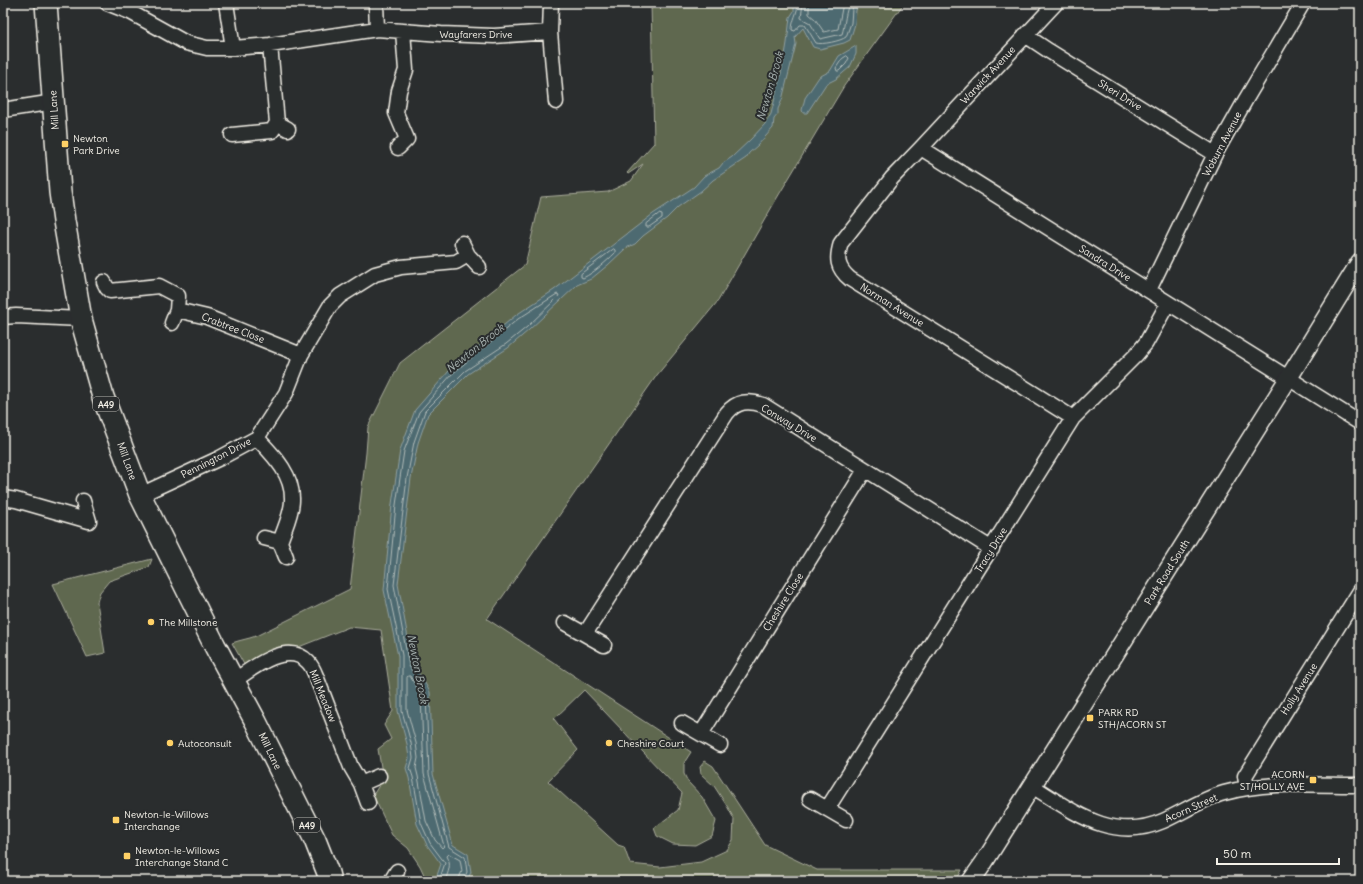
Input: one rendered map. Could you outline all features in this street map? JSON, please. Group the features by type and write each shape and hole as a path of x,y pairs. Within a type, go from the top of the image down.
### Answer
{"main road":[{"name":"Mill Lane","path":"46,3 64,221 81,319 103,397 140,495 215,646 256,722 315,840 330,881"}],"street":[{"name":"Wayfarers Drive","path":"107,3 130,12 186,42 207,48 233,48 270,45 377,29 440,34 494,36 550,32"},
{"path":"226,3 233,48"},
{"path":"376,3 377,29"},
{"path":"551,3 550,32 556,102"},
{"name":"Warwick Avenue","path":"921,148 1056,3"},
{"name":"Woburn Avenue","path":"1149,290 1216,154 1246,99 1304,3"},
{"path":"403,31 406,70 399,91 396,113 407,141"},
{"name":"Sheri Drive","path":"1025,35 1049,52 1216,154"},
{"path":"232,136 272,132 282,126 270,45"},
{"path":"3,110 54,102"},
{"name":"Sandra Drive","path":"921,148 1360,423"},
{"name":"Norman Avenue","path":"921,148 892,178 842,243 838,252 840,268 850,279 1073,418"},
{"name":"Pennington Drive","path":"140,495 220,458 257,438 286,393 301,355 330,306 340,296 375,274 401,267 456,262 465,249 479,268"},
{"name":"Park Road South","path":"971,881 1288,379 1360,262"},
{"name":"Crabtree Close","path":"104,282 110,291 159,286 178,296 175,317 207,317 301,355"},
{"name":"Tracy Drive","path":"828,809 1073,418 1136,355 1146,343 1168,303"},
{"path":"3,317 16,316 81,319"},
{"name":"Conway Drive","path":"585,634 726,413 739,403 748,402 763,405 992,549"},
{"path":"257,438 281,465 289,482 292,500 290,514 280,542 286,557"},
{"name":"Cheshire Close","path":"701,734 865,470"},
{"path":"3,498 16,500 91,526 83,501"},
{"path":"264,538 280,542"},
{"name":"Holly Avenue","path":"1247,788 1245,776 1360,590"},
{"path":"565,623 604,646"},
{"name":"Mill Meadow","path":"234,681 268,658 277,655 293,654 307,661 316,676 351,767 361,784 368,803"},
{"path":"682,723 720,745"},
{"path":"361,784 379,776"},
{"name":"Acorn Street","path":"1032,786 1098,824 1118,829 1127,829 1162,822 1201,802 1223,794 1247,788 1278,785 1360,785"},
{"path":"810,798 846,820"}],"green space":[{"path":"651,3 904,3 844,86 718,301 657,375 487,619 691,752 684,763 684,774 688,782 702,797 716,821 712,836 695,845 673,844 657,836 654,828 678,810 682,793 584,690 554,719 578,750 548,781 618,845 624,847 630,864 660,867 701,862 727,850 733,840 734,819 714,786 701,774 700,767 705,761 713,766 765,845 817,870 962,870 956,881 427,881 420,866 408,848 392,835 373,795 383,779 378,749 391,739 384,725 393,711 381,630 349,627 246,668 232,643 256,636 350,589 368,427 400,363 525,265 541,197 608,192 631,181 643,164 628,174 627,173 654,143"},
{"path":"152,559 149,567 109,581 100,592 97,602 105,653 87,657 53,584"}],"water":[{"path":"794,3 862,3 856,10 855,24 850,40 820,49 813,47 803,28 795,37 796,44 782,100 778,109 778,114 774,119 773,128 746,158 713,180 701,191 678,207 635,244 626,248 591,279 577,285 508,348 468,374 428,414 418,443 411,478 398,584 413,665 430,692 433,774 453,845 468,854 471,872 467,881 435,881 441,864 427,845 417,824 406,768 409,758 407,744 398,711 398,656 384,590 392,504 400,450 415,410 449,371 516,315 554,290 653,214 694,187 704,176 719,168 765,124 771,114 784,61 790,17 794,11"},
{"path":"856,46 856,54 850,67 836,79 826,84 807,113 803,113 802,110 805,98 819,77 830,71 839,56"}],"place":[{"name":"Newton Park Drive","path":"65,144"},
{"name":"The Millstone","path":"151,622"},
{"name":"PARK RD STH/ACORN ST","path":"1090,718"},
{"name":"Autoconsult","path":"170,743"},
{"name":"Cheshire Court","path":"609,743"},
{"name":"ACORN ST/HOLLY AVE","path":"1313,780"},
{"name":"Newton-le-Willows Interchange","path":"116,820"},
{"name":"Newton-le-Willows Interchange Stand C","path":"127,856"}],"water label":[{"name":"Newton Brook","path":"770,86"},
{"name":"Newton Brook","path":"475,348"},
{"name":"Newton Brook","path":"418,669"}]}
